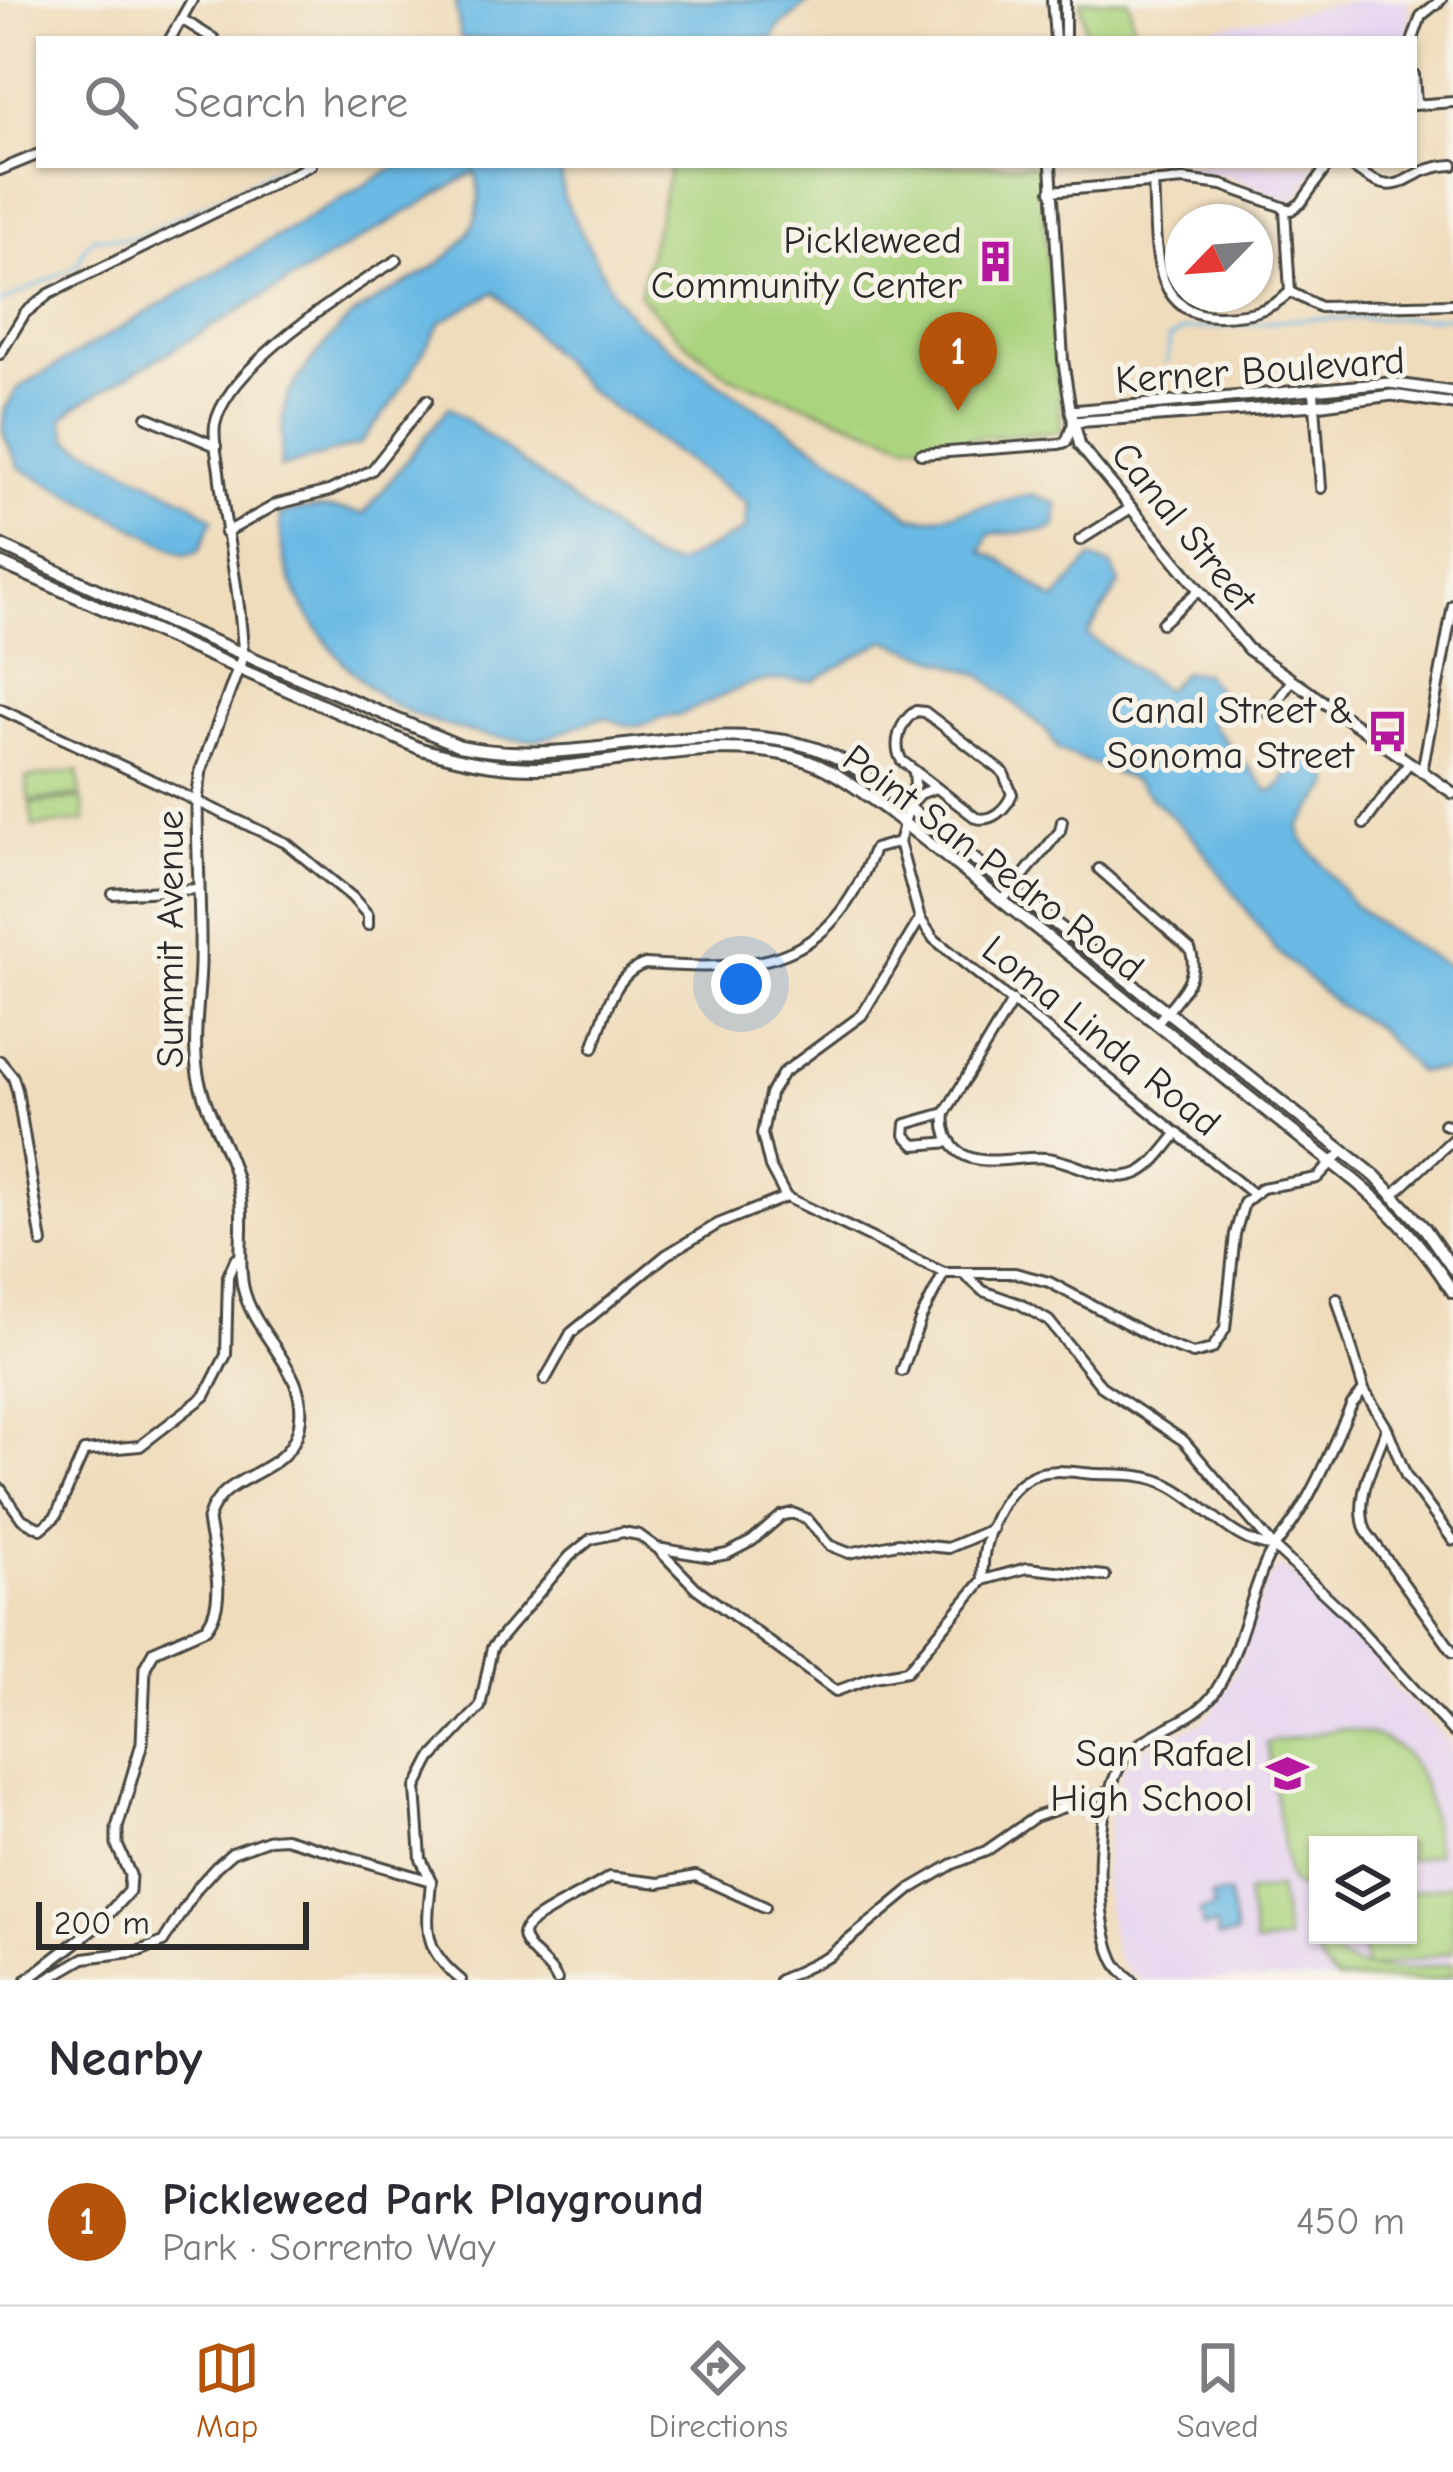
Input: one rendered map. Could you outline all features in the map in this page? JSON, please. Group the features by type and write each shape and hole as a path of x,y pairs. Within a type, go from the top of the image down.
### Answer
{"main road":[{"name":"Point San Pedro Road","path":"0,545 460,746 536,755 721,738 770,739 812,748 847,763 1343,1151 1394,1194 1453,1269"},
{"name":"Point San Pedro Road","path":"0,562 421,749 500,767 769,751 829,770 1385,1206 1430,1256 1453,1292"}],"street":[{"path":"172,36 192,0"},
{"path":"1052,0 1055,36"},
{"path":"1065,0 1065,36"},
{"path":"1414,36 1421,16 1441,0"},
{"path":"183,20 209,36"},
{"path":"1417,105 1453,101"},
{"path":"0,170 36,155"},
{"path":"1354,168 1374,184 1394,186 1424,169 1453,165"},
{"path":"0,354 21,319 49,294 305,168"},
{"name":"Canal Street","path":"1051,168 1063,360 1078,443 1244,644 1453,793"},
{"path":"1051,191 1184,180 1222,184 1285,210 1301,203 1326,168"},
{"path":"1153,182 1161,278 1185,310 1203,316 1264,312 1290,292"},
{"path":"1285,210 1290,292"},
{"path":"244,655 225,533 215,422 265,355 349,289 397,260"},
{"path":"1290,292 1320,307 1453,304"},
{"name":"Kerner Boulevard","path":"1072,417 1390,383 1453,392"},
{"path":"1314,391 1321,488"},
{"name":"Kerner Boulevard","path":"1072,417 1316,405 1392,395 1453,404"},
{"path":"225,533 277,504 329,490 372,470 427,400"},
{"path":"147,417 216,446"},
{"path":"921,454 1063,443 1072,417"},
{"path":"1081,540 1131,508"},
{"path":"1162,623 1198,591"},
{"path":"1422,772 1450,643 1453,605"},
{"name":"Summit Avenue","path":"27,1980 98,1925 129,1891 130,1875 117,1845 117,1828 142,1743 145,1667 154,1651 212,1621 219,1604 208,1519 211,1507 227,1486 271,1468 292,1450 300,1425 298,1386 261,1330 245,1294 240,1193 211,1121 197,1070 197,800 201,770 244,655"},
{"path":"1269,713 1292,680"},
{"path":"0,709 301,854 357,902 368,916 368,925"},
{"path":"916,711 925,712 1003,772 1012,794 995,817 985,820 936,788 896,752 903,726 916,711"},
{"path":"1364,824 1409,763"},
{"path":"914,771 916,784 899,842 920,919 862,1016 783,1073 770,1094 762,1134 773,1176 787,1197 944,1274 1015,1273 1049,1282 1179,1351 1204,1353 1221,1340 1225,1329 1238,1218 1252,1194 1277,1184 1317,1178 1343,1151"},
{"path":"908,807 920,794 936,788"},
{"path":"1002,902 1060,831 1062,821"},
{"path":"593,1048 616,986 633,968 774,961 802,949 860,885 874,849 899,842"},
{"path":"1099,869 1190,949 1196,963 1193,977 1156,1024"},
{"path":"113,893 197,890"},
{"name":"Loma Linda Road","path":"920,919 934,940 1252,1194"},
{"path":"1012,1000 945,1113 951,1142 964,1156 979,1160 1049,1158 1124,1177 1142,1172 1178,1133"},
{"path":"0,1060 17,1090 42,1243"},
{"path":"945,1113 914,1119 906,1124 905,1135 915,1144 951,1142"},
{"path":"1394,1194 1453,1139"},
{"path":"545,1379 571,1333 666,1255 718,1224 787,1197"},
{"path":"0,1488 22,1519 41,1529 56,1516 84,1451 140,1446 200,1401 226,1355 228,1276 241,1256"},
{"path":"963,1273 983,1291 1020,1304 1048,1321 1101,1386 1184,1442 1273,1546 1346,1614 1453,1732"},
{"path":"902,1372 921,1318 944,1274"},
{"path":"1337,1299 1364,1390 1387,1427 1406,1476 1453,1540"},
{"path":"1132,1980 1114,1960 1098,1878 1111,1792 1130,1751 1188,1719 1215,1691 1241,1636 1273,1546 1297,1517 1352,1404 1364,1390"},
{"path":"1387,1427 1360,1516 1453,1652"},
{"path":"983,1580 981,1556 1007,1497 1032,1476 1060,1471 1139,1474 1172,1486 1254,1545 1273,1546"},
{"path":"657,1548 700,1557 728,1554 792,1513 807,1520 829,1544 849,1553 898,1544 948,1548 992,1529"},
{"path":"460,1980 442,1964 429,1940 431,1881 421,1859 416,1788 431,1759 480,1707 492,1648 570,1556 591,1539 623,1532 639,1535 696,1588 836,1691 907,1671 983,1580 1027,1568 1105,1576"},
{"path":"780,1980 828,1957 912,1888 986,1851 1035,1817 1111,1792"},
{"path":"46,1980 84,1958 139,1952 163,1942 216,1867 232,1852 270,1839 285,1838 431,1881"},
{"path":"557,1980 552,1968 529,1946 524,1928 536,1916 593,1890 609,1877 659,1883 696,1876 765,1907"}],"shaded area":[{"path":"1357,0 1408,0 1409,36 1170,36"},
{"path":"1148,168 1317,168 1292,202 1226,175 1149,173"},
{"name":"San Rafael High School","path":"1280,1567 1305,1583 1332,1610 1380,1663 1393,1686 1447,1739 1452,1749 1453,1980 1143,1980 1123,1967 1116,1954 1103,1882 1110,1820 1123,1767 1145,1747 1202,1722 1218,1704 1268,1580"}],"green space":[{"path":"1081,0 1129,0 1134,31 1086,36"},
{"path":"670,168 1040,168 1062,432 907,443 730,377 680,338 639,295"},
{"path":"78,771 81,795 29,801 26,778"},
{"path":"82,798 85,821 33,827 30,804"},
{"path":"1339,1729 1388,1741 1404,1753 1423,1785 1437,1853 1417,1858 1417,1836 1309,1836 1309,1885 1298,1888 1289,1881 1267,1743"},
{"path":"1453,1884 1453,1952 1366,1969 1362,1944 1417,1944 1417,1890"},
{"path":"1278,1888 1287,1941 1255,1945 1246,1893"},
{"path":"1315,1944 1328,1944 1341,1959 1375,1969 1453,1963 1453,1976 1336,1980"}],"water":[{"path":"455,0 811,0 774,36 461,36"},
{"path":"394,168 561,168 563,197 615,296 636,322 708,376 853,471 911,517 929,519 1032,494 1057,503 1056,526 1045,531 989,534 982,552 1000,559 1055,601 1091,558 1112,566 1120,584 1087,635 1165,690 1183,672 1204,673 1218,691 1210,723 1269,791 1277,789 1296,762 1310,754 1329,765 1331,785 1299,827 1302,839 1354,905 1453,969 1453,1070 1418,1072 1377,1028 1337,1005 1275,949 1195,839 1133,780 1058,750 1048,732 981,675 885,640 813,681 749,684 680,715 641,725 600,719 529,740 430,720 393,704 360,679 324,638 296,591 286,566 280,515 322,508 364,514 449,407 651,559 675,565 745,530 747,504 588,390 495,292 441,322 396,398 360,444 280,468 284,411 294,386 347,321 458,247 472,226 479,202 475,172 75,407 62,420 69,440 190,502 213,519 199,551 186,555 20,468 3,423 5,409 18,388"},
{"path":"1229,1894 1236,1935 1218,1938 1216,1926 1203,1928 1200,1911 1214,1908 1212,1896"}],"waterway":[{"path":"0,303 77,266 85,246 96,237 135,239 279,168"},
{"path":"1167,363 1170,338 1185,330 1303,319 1453,317"}],"place":[{"name":"Pickleweed Community Center","path":"996,261"},
{"name":"Pickleweed Park Playground","path":"958,411"},
{"name":"Canal Street & Sonoma Street","path":"1388,731"},
{"name":"San Rafael High School","path":"1287,1774"}]}
